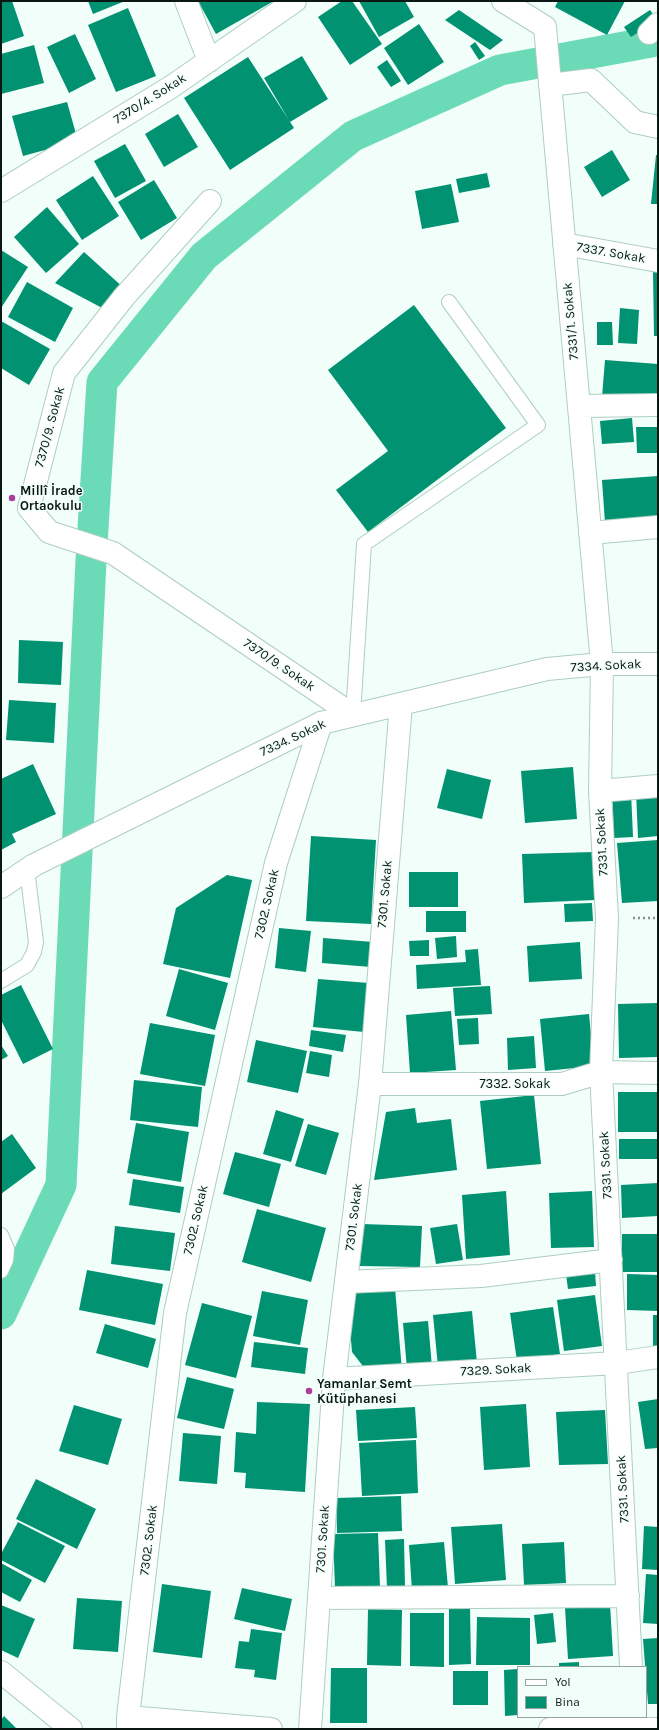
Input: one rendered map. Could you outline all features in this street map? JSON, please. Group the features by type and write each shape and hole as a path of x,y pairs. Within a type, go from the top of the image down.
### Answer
{"street":[{"path":"186,1 209,61"},
{"name":"7370/4. Sokak","path":"1,191 209,61 295,1"},
{"name":"7331/1. Sokak","path":"503,1 544,27 602,664"},
{"path":"550,84 591,80 636,122 658,127"},
{"name":"7370/9. Sokak","path":"210,202 124,297 64,373 29,508 48,532 113,552 353,715"},
{"name":"7337. Sokak","path":"564,244 658,261"},
{"path":"579,406 658,405"},
{"path":"590,533 658,527"},
{"name":"7334. Sokak","path":"1,887 31,867 321,723 547,669 602,664 658,664"},
{"name":"7331. Sokak","path":"602,664 600,791 607,918 601,1072 617,1363 631,1666"},
{"name":"7301. Sokak","path":"310,1729 334,1379 370,1084 401,704"},
{"name":"7302. Sokak","path":"128,1723 175,1313 276,863 321,723"},
{"path":"600,791 658,786"},
{"name":"7332. Sokak","path":"370,1084 562,1084 601,1072 658,1073"},
{"path":"346,1282 481,1276 611,1260"},
{"name":"7329. Sokak","path":"334,1379 617,1363 658,1357"},
{"path":"319,1598 628,1596"},
{"path":"1,1672 72,1729"},
{"path":"128,1723 271,1729"},
{"path":"550,1729 631,1725 658,1729"}],"lane":[{"path":"353,715 364,544 538,425 450,302"},
{"path":"1,981 27,965 34,952 36,942 31,867"},
{"path":"1,1235 7,1249 6,1260 1,1271"}],"building":[{"path":"12,1 24,36 1,44 1,2"},
{"path":"88,1 125,1 93,14"},
{"path":"198,1 274,1 216,34"},
{"path":"342,1 352,1 382,44 350,65 318,17"},
{"path":"359,1 405,1 414,17 379,37"},
{"path":"558,1 625,1 607,35 555,7"},
{"path":"128,8 156,76 116,92 88,25"},
{"path":"459,10 503,40 490,50 445,20"},
{"path":"650,10 657,20 631,37 624,27"},
{"path":"419,24 444,62 408,85 384,48"},
{"path":"75,34 96,79 69,93 47,47"},
{"path":"475,42 485,56 479,60 470,46"},
{"path":"34,45 44,83 1,94 1,54"},
{"path":"302,56 328,99 290,122 264,78"},
{"path":"248,57 294,128 230,170 184,98"},
{"path":"387,60 401,81 391,87 377,67"},
{"path":"67,102 78,141 23,156 12,116"},
{"path":"178,114 198,147 164,167 145,134"},
{"path":"125,144 146,181 115,198 94,161"},
{"path":"612,150 630,180 602,197 584,167"},
{"path":"656,155 658,155 658,204 651,204"},
{"path":"487,173 490,187 459,193 456,179"},
{"path":"93,176 119,216 82,240 56,200"},
{"path":"154,180 177,218 141,240 118,202"},
{"path":"451,184 459,222 422,229 415,191"},
{"path":"47,207 79,244 46,273 14,237"},
{"path":"1,250 28,267 1,308"},
{"path":"84,252 125,289 106,310 55,283"},
{"path":"653,271 658,271 658,336 654,336"},
{"path":"27,282 73,308 55,342 8,317"},
{"path":"414,305 506,428 368,532 336,490 388,451 328,370"},
{"path":"620,308 639,310 637,344 618,343"},
{"path":"1,321 50,349 29,385 1,368"},
{"path":"597,322 612,322 613,345 597,345"},
{"path":"605,360 658,364 658,400 602,397"},
{"path":"632,418 634,442 602,444 600,421"},
{"path":"636,427 658,427 658,453 637,453"},
{"path":"658,476 658,519 605,523 602,480"},
{"path":"19,640 63,642 61,685 18,683"},
{"path":"9,700 56,703 54,743 6,740"},
{"path":"33,764 56,814 12,834 16,842 1,850 1,779"},
{"path":"573,767 577,819 525,823 521,771"},
{"path":"447,769 491,780 482,819 437,808"},
{"path":"658,790 658,836 638,838 636,791"},
{"path":"612,792 631,792 633,837 614,838"},
{"path":"311,836 376,840 371,924 306,921"},
{"path":"658,840 658,901 622,903 617,843"},
{"path":"594,852 595,900 524,903 522,854"},
{"path":"409,872 458,872 458,907 409,907"},
{"path":"227,875 252,880 230,978 163,964 176,908"},
{"path":"592,903 593,921 565,922 564,904"},
{"path":"426,911 466,911 466,932 426,932"},
{"path":"279,928 311,931 306,972 275,968"},
{"path":"456,936 457,957 437,959 435,938"},
{"path":"323,938 373,942 371,967 322,963"},
{"path":"429,940 429,956 410,956 409,941"},
{"path":"580,942 582,979 529,982 527,946"},
{"path":"478,949 481,985 417,989 416,965 466,962 465,950"},
{"path":"179,969 228,983 215,1030 166,1016"},
{"path":"318,979 369,983 364,1032 313,1027"},
{"path":"21,985 53,1049 23,1064 1,1020 1,995"},
{"path":"490,986 492,1014 455,1016 453,988"},
{"path":"658,1003 658,1057 619,1058 618,1004"},
{"path":"451,1011 456,1070 410,1073 406,1015"},
{"path":"589,1014 594,1066 545,1071 540,1019"},
{"path":"478,1018 479,1044 459,1045 457,1019"},
{"path":"150,1023 215,1035 205,1086 140,1074"},
{"path":"311,1030 346,1035 343,1052 309,1046"},
{"path":"534,1036 536,1068 508,1070 507,1038"},
{"path":"256,1040 307,1051 298,1093 247,1082"},
{"path":"1,1045 8,1056 1,1060"},
{"path":"310,1051 332,1055 329,1077 306,1073"},
{"path":"134,1080 202,1087 198,1127 130,1120"},
{"path":"618,1092 658,1092 658,1132 618,1132"},
{"path":"534,1095 541,1164 487,1169 480,1101"},
{"path":"415,1108 417,1123 451,1119 457,1170 374,1180 386,1112"},
{"path":"276,1110 304,1119 291,1162 263,1154"},
{"path":"136,1123 189,1132 181,1182 127,1173"},
{"path":"308,1124 339,1133 326,1175 295,1166"},
{"path":"12,1134 36,1168 1,1194 1,1142"},
{"path":"619,1139 658,1139 658,1159 619,1159"},
{"path":"235,1152 281,1164 269,1207 223,1194"},
{"path":"133,1179 184,1187 180,1213 129,1205"},
{"path":"658,1183 658,1216 622,1218 621,1185"},
{"path":"506,1191 510,1255 466,1259 462,1195"},
{"path":"592,1191 594,1247 551,1248 549,1193"},
{"path":"257,1209 326,1228 311,1282 242,1262"},
{"path":"362,1224 422,1226 420,1267 360,1266"},
{"path":"457,1224 463,1260 436,1264 430,1228"},
{"path":"115,1226 175,1233 170,1271 111,1264"},
{"path":"622,1234 658,1234 658,1272 622,1272"},
{"path":"87,1270 163,1284 155,1325 79,1310"},
{"path":"595,1272 596,1286 568,1289 566,1274"},
{"path":"627,1274 658,1275 658,1311 627,1310"},
{"path":"395,1288 402,1371 369,1374 352,1352 347,1292"},
{"path":"262,1291 308,1300 300,1345 253,1336"},
{"path":"595,1295 602,1346 564,1351 557,1300"},
{"path":"202,1303 252,1316 236,1378 185,1365"},
{"path":"553,1307 560,1354 517,1361 510,1313"},
{"path":"472,1311 477,1363 438,1367 433,1315"},
{"path":"653,1315 658,1315 658,1353 653,1353"},
{"path":"428,1321 432,1367 407,1369 403,1323"},
{"path":"105,1324 156,1339 148,1368 96,1353"},
{"path":"254,1342 308,1348 305,1374 251,1367"},
{"path":"187,1377 234,1389 224,1429 177,1418"},
{"path":"658,1399 658,1448 645,1449 638,1402"},
{"path":"257,1402 310,1404 305,1492 245,1488 246,1473 234,1472 236,1432 256,1434"},
{"path":"526,1404 530,1467 484,1470 480,1407"},
{"path":"74,1405 122,1419 108,1465 59,1451"},
{"path":"415,1407 417,1438 358,1441 356,1410"},
{"path":"605,1410 608,1464 559,1465 556,1412"},
{"path":"183,1433 221,1436 217,1484 179,1481"},
{"path":"416,1440 418,1493 362,1496 359,1443"},
{"path":"36,1479 96,1509 77,1549 16,1519"},
{"path":"401,1496 402,1531 337,1533 336,1498"},
{"path":"18,1522 65,1546 45,1583 1,1560 1,1554"},
{"path":"502,1524 506,1580 455,1584 451,1527"},
{"path":"644,1526 658,1527 658,1570 642,1569"},
{"path":"378,1533 380,1587 335,1588 333,1534"},
{"path":"404,1539 405,1587 387,1588 385,1540"},
{"path":"444,1542 448,1588 412,1591 409,1545"},
{"path":"564,1542 566,1583 524,1585 522,1544"},
{"path":"1,1563 32,1580 20,1602 1,1592"},
{"path":"646,1574 658,1575 658,1624 643,1623"},
{"path":"162,1584 211,1591 202,1658 153,1652"},
{"path":"242,1588 292,1599 285,1631 234,1619"},
{"path":"77,1598 122,1601 118,1652 73,1649"},
{"path":"610,1604 613,1656 568,1659 565,1607"},
{"path":"1,1605 35,1619 18,1658 1,1650"},
{"path":"449,1608 470,1608 471,1664 449,1665"},
{"path":"368,1609 402,1610 401,1666 367,1665"},
{"path":"410,1613 444,1613 444,1667 410,1666"},
{"path":"553,1613 556,1642 537,1644 534,1615"},
{"path":"477,1617 530,1618 530,1665 476,1665"},
{"path":"251,1629 282,1633 276,1680 254,1677 255,1670 235,1668 239,1641 249,1642"},
{"path":"658,1638 658,1704 648,1704 647,1666 645,1666 643,1639"},
{"path":"579,1662 579,1666 559,1666 559,1663"},
{"path":"331,1668 367,1668 367,1723 330,1723"},
{"path":"517,1669 517,1715 505,1716 504,1670"},
{"path":"453,1671 488,1671 488,1705 453,1705"},
{"path":"4,1716 17,1729 1,1729 1,1720"},
{"path":"573,1718 615,1718 615,1720 573,1720"}],"waterway":[{"path":"1,1314 61,1185 91,561 102,382 204,256 353,136 500,70 651,42 658,35"}],"place":[{"name":"Millî İrade Ortaokulu","path":"12,498"},
{"name":"Yamanlar Semt Kütüphanesi","path":"309,1391"}]}
